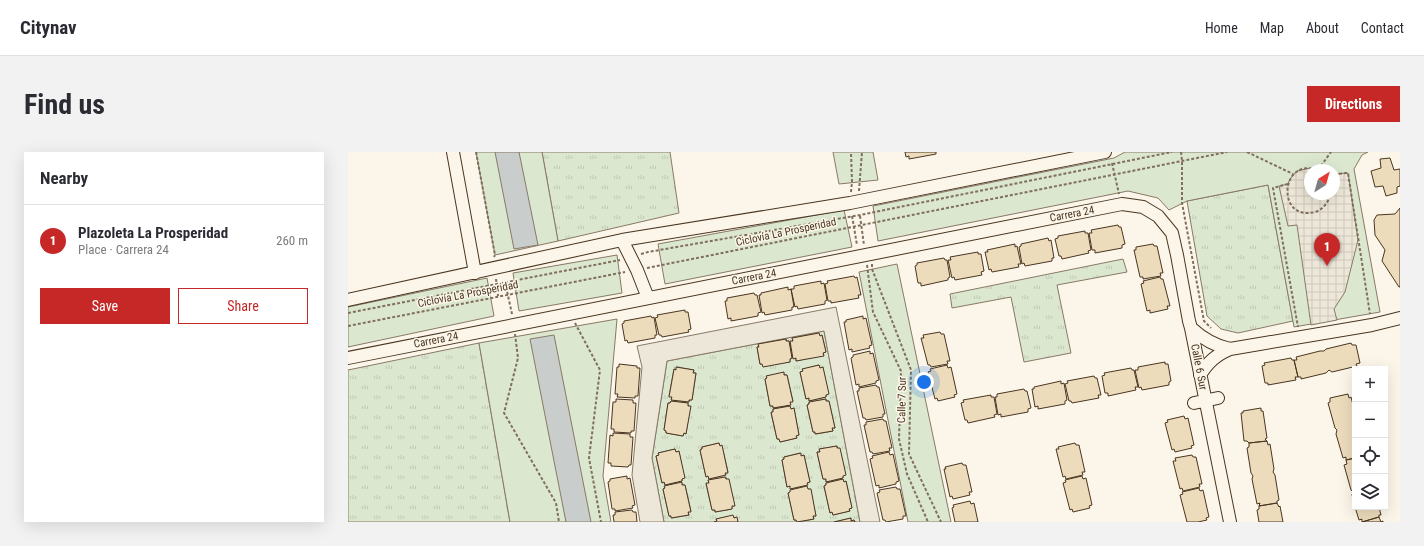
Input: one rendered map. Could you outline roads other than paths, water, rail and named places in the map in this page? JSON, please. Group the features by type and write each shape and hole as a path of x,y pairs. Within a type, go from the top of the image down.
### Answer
{"street":[{"path":"454,152 475,272"},
{"path":"348,300 622,240 854,202 1108,155"},
{"name":"Carrera 24","path":"348,358 648,298 865,259 1122,204 1143,207 1158,216"},
{"name":"Calle 6 Sur","path":"1158,216 1172,233 1189,321 1192,328 1200,375 1200,402 1230,522"},
{"path":"622,240 637,270 648,298"},
{"path":"1200,375 1205,366 1212,359 1230,349 1372,325 1400,318"},
{"path":"1192,328 1209,342 1219,347 1230,349"},
{"path":"1200,402 1218,398"}],"place":[{"name":"Plazoleta La Prosperidad","path":"1327,266"}]}
